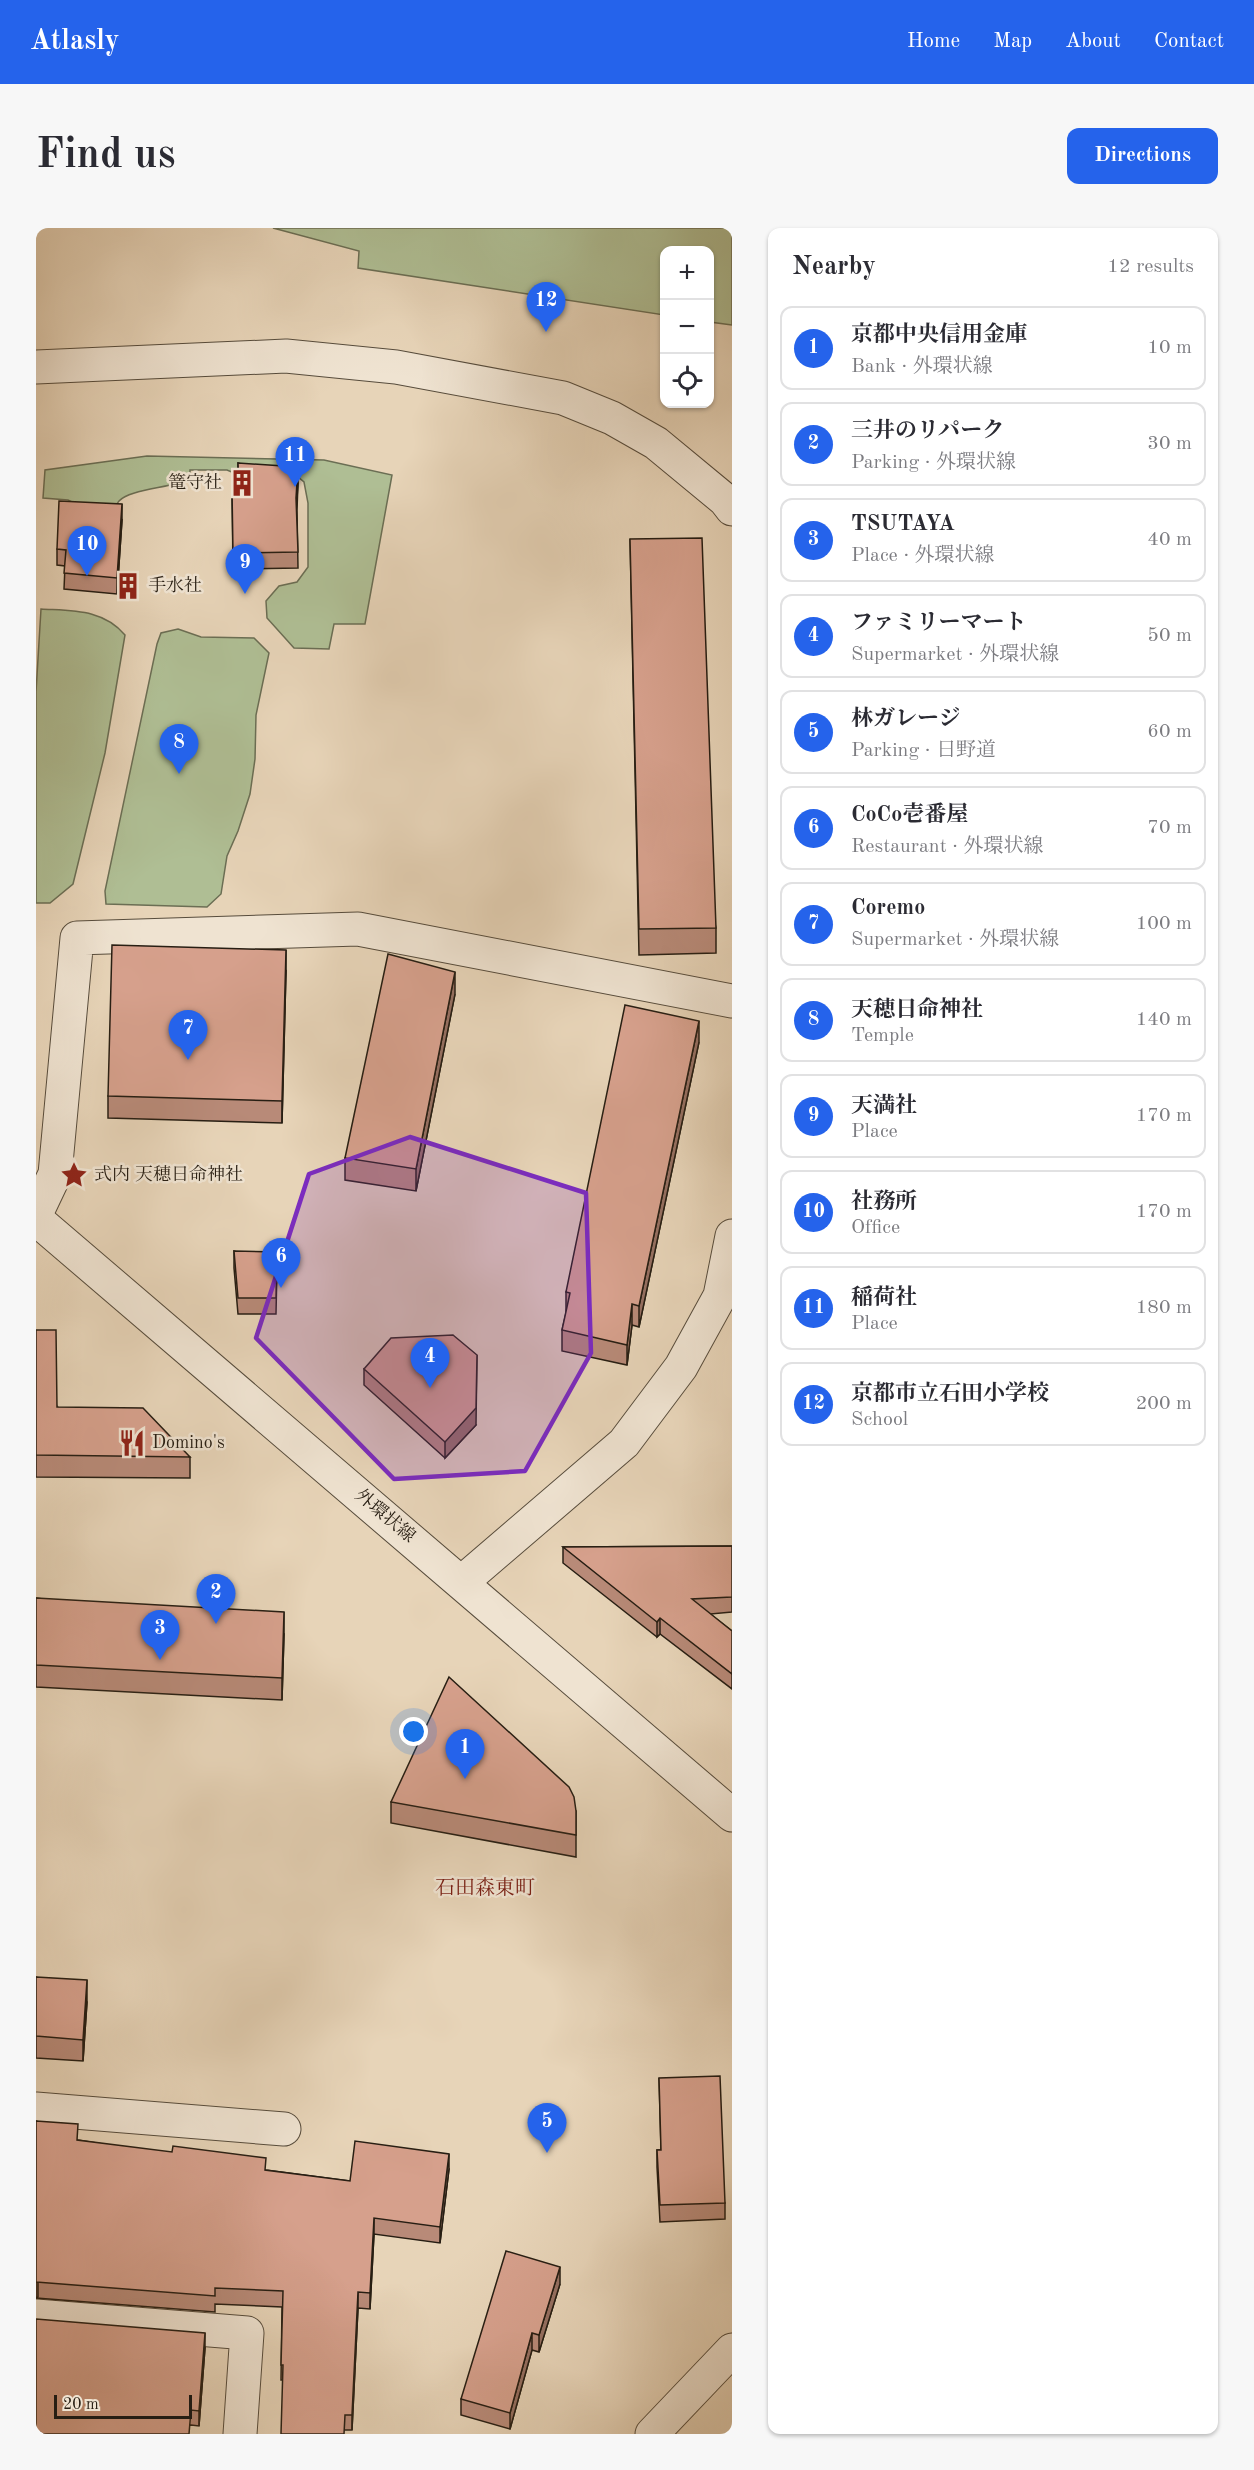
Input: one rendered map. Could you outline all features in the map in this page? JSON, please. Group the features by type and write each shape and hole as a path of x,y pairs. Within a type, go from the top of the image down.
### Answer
{"street":[{"path":"36,367 286,356 396,367 563,398 612,418 656,443 730,500"},
{"path":"36,1214 55,1174 77,938 358,929 732,1001"},
{"name":"外環状線","path":"36,1220 732,1815"},
{"path":"462,1582 624,1443 681,1367 720,1296 732,1236"},
{"path":"36,2109 284,2129"},
{"path":"36,2316 247,2333 240,2434"},
{"path":"652,2434 732,2350"}],"highlighted area":[{"path":"410,1137 586,1193 591,1353 525,1471 394,1479 256,1338 309,1174"}],"green space":[{"path":"273,228 732,228 732,325 714,323 714,246 660,246 660,314 358,268 359,251"},
{"path":"147,456 324,460 392,475 365,624 334,624 329,649 294,648 267,618 266,601 279,586 297,582 308,567 308,503 304,482 298,477 239,475 227,470 190,470 190,479 124,497 118,502 114,515 89,510 68,500 43,498 45,470"},
{"path":"41,609 76,611 97,616 116,626 125,635 105,753 73,884 50,903 36,903 36,692"},
{"path":"178,629 201,637 254,638 269,653 256,715 255,759 250,794 227,856 221,894 207,907 106,904 105,891 157,644 161,633"}],"building":[{"path":"238,463 298,467 296,498 298,552 233,553 232,490 239,490"},
{"path":"59,501 122,504 117,578 64,573 66,550 57,549"},
{"path":"702,538 716,928 639,929 630,539"},
{"path":"112,945 286,950 282,1101 108,1096"},
{"path":"388,954 455,972 416,1169 345,1158"},
{"path":"625,1005 699,1021 639,1306 632,1304 627,1345 562,1330 570,1293 566,1292"},
{"path":"234,1251 277,1252 276,1298 238,1298"},
{"path":"36,1330 56,1330 57,1407 143,1408 190,1457 36,1455"},
{"path":"453,1335 477,1355 476,1408 445,1442 364,1369 391,1338"},
{"path":"732,1546 732,1597 692,1599 732,1631 732,1674 660,1618 657,1622 563,1547"},
{"path":"36,1598 284,1612 282,1678 36,1665"},
{"path":"449,1677 569,1787 574,1797 576,1835 391,1802"},
{"path":"36,1977 87,1980 83,2040 36,2036"},
{"path":"720,2076 725,2203 660,2205 657,2150 661,2150 659,2078"},
{"path":"36,2121 78,2124 77,2140 172,2152 173,2146 266,2158 265,2170 350,2181 355,2141 449,2154 440,2227 374,2218 370,2293 358,2292 352,2415 345,2415 344,2434 281,2434 283,2291 215,2288 215,2296 36,2282"},
{"path":"506,2251 560,2267 539,2335 532,2333 510,2413 461,2399"},
{"path":"36,2319 205,2333 199,2411 191,2410 189,2434 36,2434"}],"place":[{"name":"京都市立石田小学校","path":"546,332"},
{"name":"篭守社","path":"242,483"},
{"name":"稲荷社","path":"295,487"},
{"name":"社務所","path":"87,576"},
{"name":"手水社","path":"128,586"},
{"name":"天満社","path":"245,594"},
{"name":"天穂日命神社","path":"179,774"},
{"name":"Coremo","path":"188,1060"},
{"name":"式内 天穂日命神社","path":"74,1175"},
{"name":"CoCo壱番屋","path":"281,1288"},
{"name":"ファミリーマート","path":"430,1388"},
{"name":"Domino's","path":"132,1443"},
{"name":"三井のリパーク","path":"216,1624"},
{"name":"TSUTAYA","path":"160,1660"},
{"name":"京都中央信用金庫","path":"465,1779"},
{"name":"林ガレージ","path":"547,2153"}],"district":[{"name":"石田森東町","path":"485,1889"}]}
